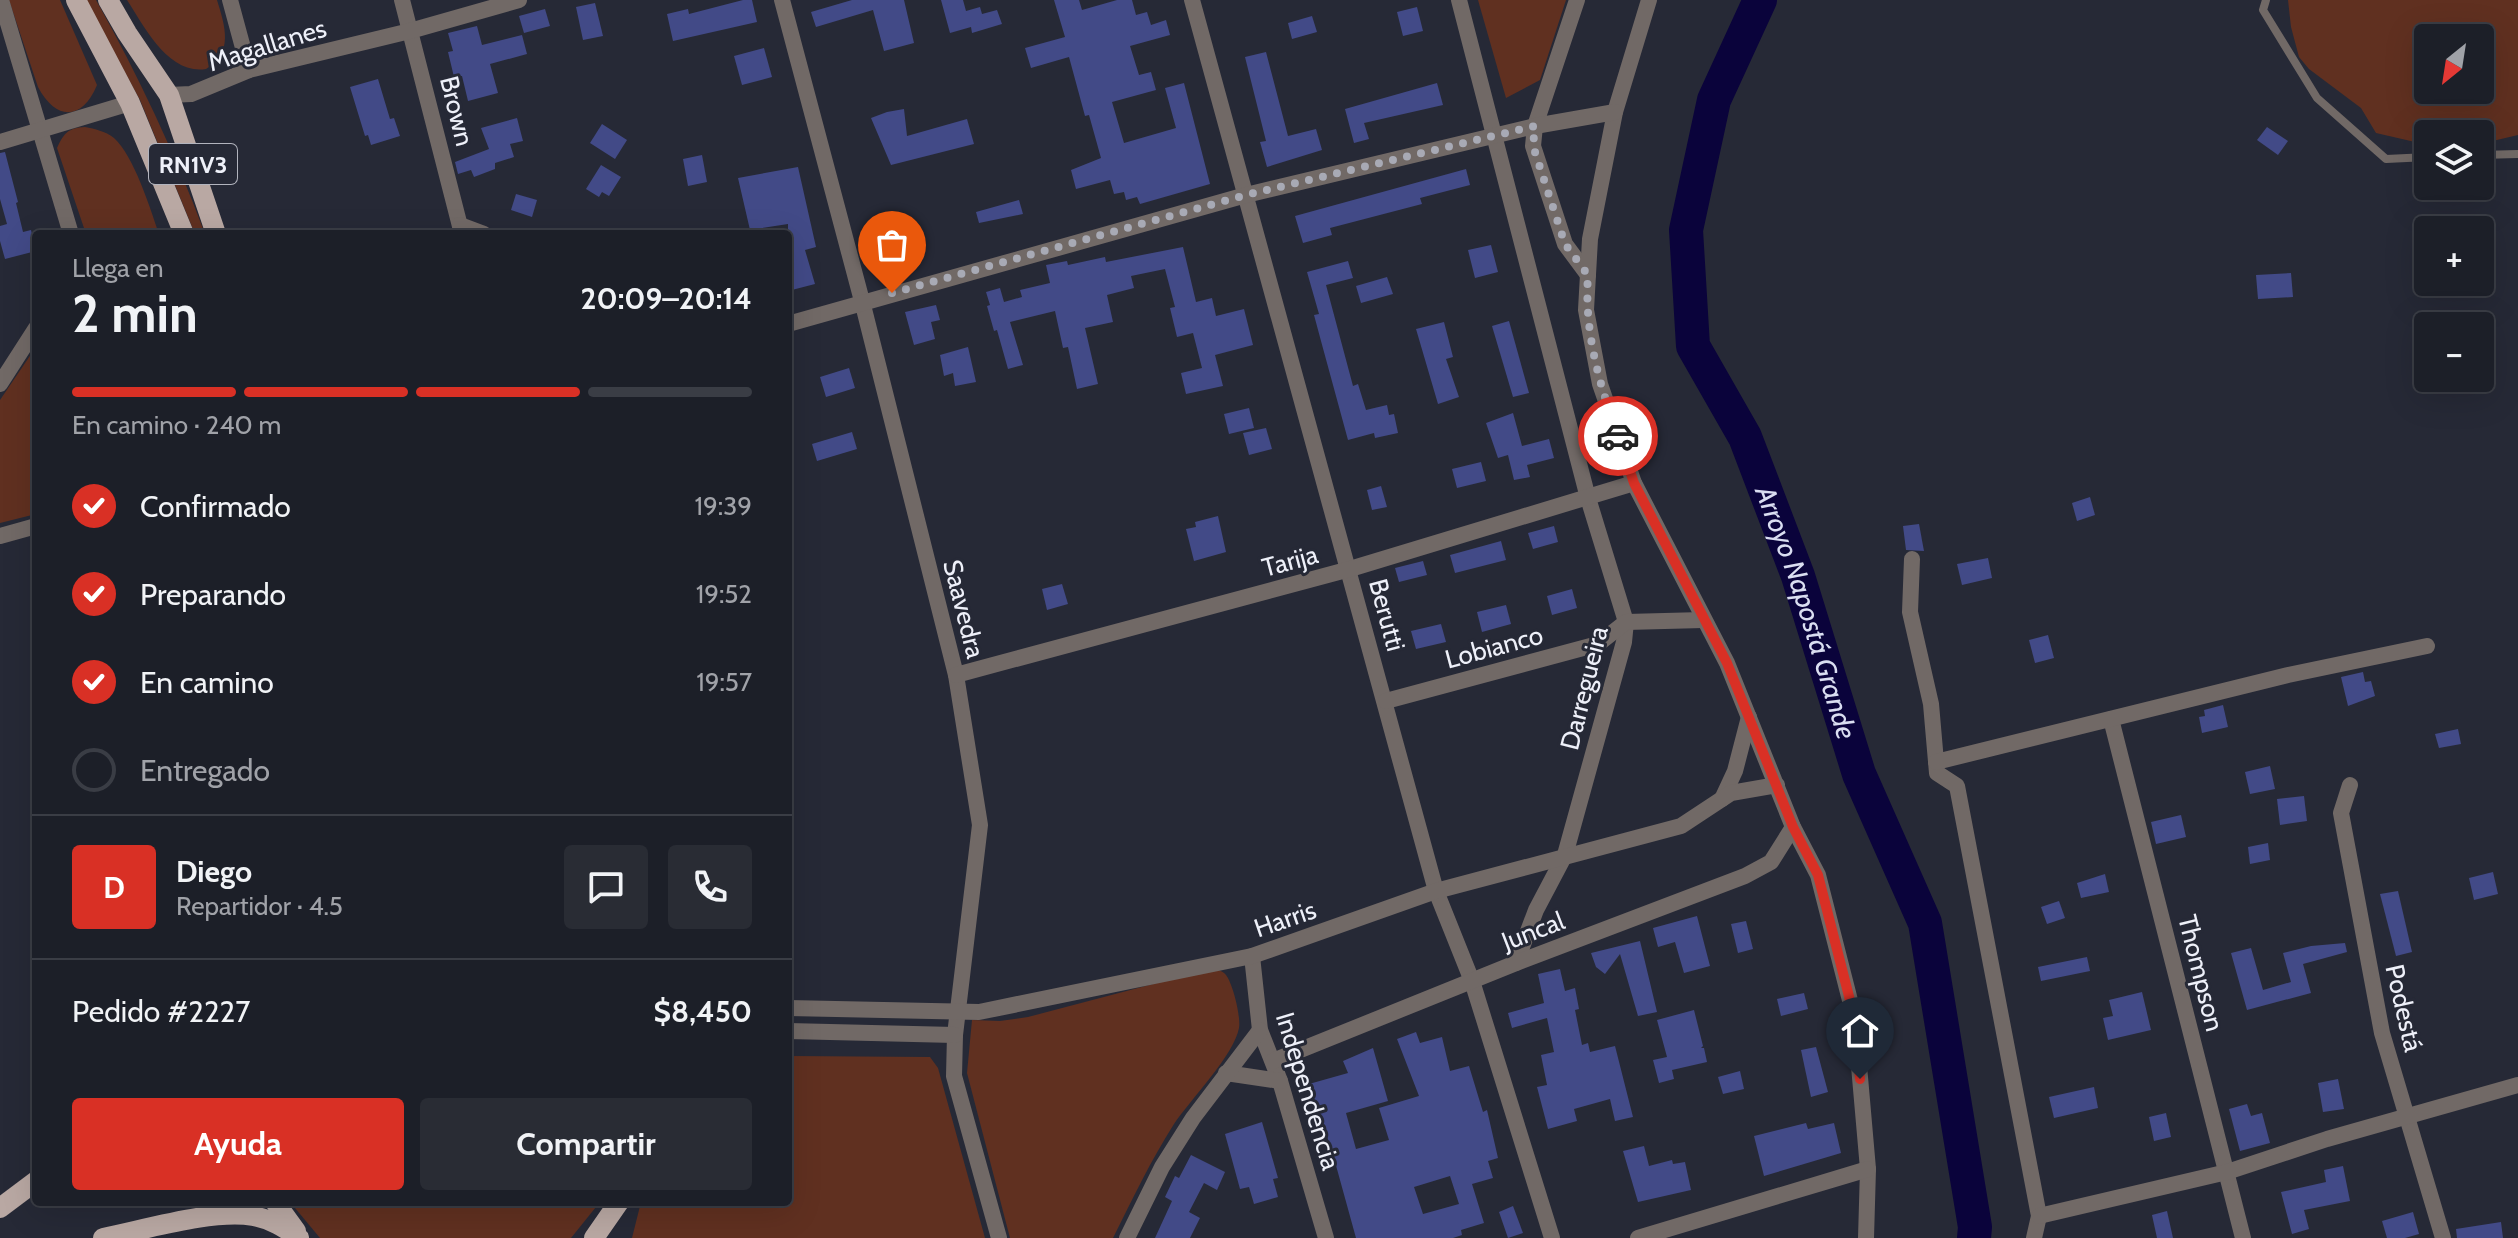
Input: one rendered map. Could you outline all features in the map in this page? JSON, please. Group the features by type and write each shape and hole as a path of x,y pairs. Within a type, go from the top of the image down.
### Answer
{"main road":[{"name":"RN1V3","path":"76,0 130,103 182,230"},
{"name":"RN1V3","path":"108,0 169,95 215,230"},
{"path":"0,1208 32,1184"},
{"path":"278,1206 300,1238"},
{"path":"594,1238 617,1207"},
{"path":"611,1238 617,1207"},
{"path":"103,1238 204,1218 240,1215 271,1221 300,1238"}],"street":[{"path":"1,0 70,230"},
{"path":"230,0 249,70"},
{"name":"Brown","path":"402,0 461,229"},
{"name":"Magallanes","path":"169,95 191,94 249,70 410,31 519,0"},
{"name":"Saavedra","path":"782,0 956,675 980,825 955,1035 954,1076 999,1238"},
{"name":"Berutti","path":"1192,0 1436,891 1472,981 1552,1238"},
{"name":"Darregueira","path":"1459,0 1588,498 1626,622 1624,642 1565,855 1536,910 1516,963"},
{"path":"1577,0 1535,126 1533,146 1565,244 1588,275"},
{"path":"1649,0 1615,112 1590,239 1586,310 1600,384 1634,483 1727,663 1793,827 1818,875 1855,1020 1868,1169 1866,1238"},
{"path":"0,142 130,103"},
{"path":"792,323 1246,195 1535,126 1615,112"},
{"path":"0,384 32,334"},
{"name":"Tarija","path":"956,675 1350,569 1634,483"},
{"path":"0,536 32,527"},
{"path":"1912,559 1910,612 1931,704 1937,773 1957,786 2039,1216 2034,1238"},
{"path":"1626,622 1703,620"},
{"name":"Lobianco","path":"1386,701 1598,644 1626,622"},
{"path":"1936,762 2288,675 2427,646"},
{"path":"1722,799 1735,771 1749,716"},
{"name":"Thompson","path":"2111,719 2243,1238"},
{"name":"Harris","path":"792,1005 979,1012 1252,956 1436,891 1681,826 1731,793 1777,785"},
{"name":"Podestá","path":"2350,785 2341,813 2382,1033 2443,1238"},
{"name":"Juncal","path":"1273,1061 1516,963 1745,876 1771,862 1793,827"},
{"name":"Independencia","path":"1252,956 1260,1030 1280,1081 1326,1238"},
{"path":"1127,1238 1162,1167 1193,1118 1260,1030"},
{"path":"792,1031 955,1035"},
{"path":"1226,1073 1280,1081"},
{"path":"2039,1216 2227,1172 2327,1139 2518,1085"},
{"path":"1638,1238 1868,1169"}],"lane":[{"path":"2266,0 2263,10 2317,98 2386,159 2414,158"},
{"path":"2494,155 2518,154"}],"shaded area":[{"path":"9,0 60,0 97,85 84,105 69,112 61,111 45,98 38,87"},
{"path":"85,0 96,0 127,57 203,230 193,230 140,100"},
{"path":"127,0 217,0 225,38 221,55 206,69 192,69 180,64 169,57 149,35"},
{"path":"1478,0 1566,0 1540,80 1506,98"},
{"path":"2288,0 2518,0 2518,135 2494,141 2494,120 2414,120 2414,142 2376,133 2361,108 2309,69 2299,57"},
{"path":"85,127 96,130 114,138 121,146 141,183 158,230 85,230 57,148 67,132"},
{"path":"32,353 32,515 0,523 0,400"},
{"path":"1210,969 1219,970 1229,979 1236,1001 1239,1028 1221,1064 1166,1138 1113,1238 1010,1238 967,1073 972,1020 1000,1021 1028,1017"},
{"path":"792,1056 930,1057 938,1068 985,1238 632,1238 640,1206 792,1206"},
{"path":"293,1206 597,1206 571,1238 320,1238"}],"building":[{"path":"752,0 757,22 673,41 667,14 688,9 689,14"},
{"path":"852,0 904,0 914,43 884,51 873,10 816,27 811,12"},
{"path":"941,0 963,0 966,11 980,7 982,14 997,10 1002,24 972,33 971,27 950,33"},
{"path":"1054,0 1079,0 1082,10 1117,0 1132,0 1136,15 1147,12 1151,25 1166,20 1170,35 1130,46 1139,75 1151,72 1156,90 1112,102 1124,143 1176,128 1165,88 1184,83 1210,184 1140,204 1137,197 1126,200 1124,192 1114,194 1110,180 1076,189 1071,170 1101,158 1089,115 1085,116 1069,57 1031,68 1025,48 1065,37"},
{"path":"595,3 603,36 583,40 576,7"},
{"path":"1417,7 1423,31 1403,36 1397,12"},
{"path":"545,9 550,26 524,33 519,16"},
{"path":"1312,16 1317,32 1292,39 1288,23"},
{"path":"477,26 482,45 522,35 527,54 490,64 498,93 468,101 462,76 454,77 448,52 453,51 448,33"},
{"path":"764,48 772,77 742,85 734,56"},
{"path":"1266,52 1288,136 1316,129 1322,150 1267,167 1260,142 1266,141 1245,57"},
{"path":"378,79 390,119 394,118 400,136 371,145 368,135 365,136 350,87"},
{"path":"1437,83 1443,105 1364,123 1369,139 1354,143 1345,109"},
{"path":"904,109 907,136 967,119 974,144 891,165 871,118"},
{"path":"517,118 523,141 510,144 514,157 495,163 495,169 474,177 471,170 458,174 455,162 489,149 481,128"},
{"path":"602,124 627,140 615,159 590,143"},
{"path":"2267,127 2288,141 2278,155 2257,140"},
{"path":"5,152 23,232 31,230 32,234 32,252 5,259 0,241 0,226 7,224 0,199 0,153"},
{"path":"702,155 707,182 688,186 683,159"},
{"path":"601,165 621,177 609,196 602,192 599,197 586,189"},
{"path":"798,167 816,247 805,250 815,284 792,290 792,230 788,230 788,224 750,230 738,178"},
{"path":"1466,169 1470,185 1420,198 1422,204 1330,228 1332,235 1303,243 1295,216"},
{"path":"516,194 537,200 532,217 511,210"},
{"path":"1019,200 1023,214 979,223 976,212"},
{"path":"1491,245 1498,272 1475,278 1468,250"},
{"path":"1183,247 1196,302 1212,298 1216,316 1244,309 1253,345 1215,355 1223,386 1186,394 1181,373 1202,368 1193,333 1177,337 1170,308 1175,307 1165,269 1131,276 1134,288 1107,295 1113,322 1085,328 1098,384 1077,389 1068,347 1063,348 1055,311 1010,322 1023,365 1008,369 997,330 994,331 986,292 1000,288 1004,302 1022,297 1020,290 1050,283 1046,265 1067,261 1068,265 1105,257 1106,262"},
{"path":"1348,261 1353,278 1326,285 1353,386 1358,384 1366,410 1387,405 1389,415 1394,414 1398,433 1375,438 1374,433 1348,440 1314,315 1319,314 1307,272"},
{"path":"2291,273 2293,297 2258,299 2256,275"},
{"path":"1387,277 1393,294 1361,303 1356,286"},
{"path":"936,305 940,320 931,322 935,339 914,345 905,312"},
{"path":"1509,321 1529,393 1513,397 1492,326"},
{"path":"1444,322 1453,357 1446,359 1459,397 1438,404 1416,329"},
{"path":"968,347 976,382 955,386 953,373 944,376 940,355"},
{"path":"849,368 855,388 826,397 820,377"},
{"path":"1249,408 1254,428 1229,434 1224,414"},
{"path":"1513,413 1522,446 1549,439 1554,458 1527,465 1530,477 1514,480 1508,455 1498,458 1486,423"},
{"path":"1266,428 1272,449 1249,455 1243,433"},
{"path":"852,432 857,449 817,461 812,444"},
{"path":"1481,462 1486,481 1457,488 1452,469"},
{"path":"1381,486 1387,507 1372,510 1367,490"},
{"path":"2090,497 2095,515 2077,521 2072,503"},
{"path":"1218,516 1226,552 1194,561 1186,529 1196,527 1195,522"},
{"path":"1919,524 1924,551 1906,550 1903,526"},
{"path":"1554,526 1558,542 1533,549 1528,533"},
{"path":"1501,541 1506,560 1455,573 1450,555"},
{"path":"1988,558 1992,578 1962,585 1957,564"},
{"path":"1423,561 1427,575 1399,582 1395,568"},
{"path":"1062,584 1068,604 1047,610 1042,589"},
{"path":"1572,589 1577,608 1552,615 1547,596"},
{"path":"1506,605 1511,624 1482,632 1477,612"},
{"path":"1441,624 1446,642 1416,649 1411,631"},
{"path":"2048,635 2054,658 2035,663 2029,640"},
{"path":"2363,672 2365,682 2371,681 2375,696 2348,706 2341,677"},
{"path":"2223,705 2228,727 2202,733 2199,717 2205,716 2204,710"},
{"path":"2458,729 2461,744 2439,748 2435,734"},
{"path":"2270,766 2275,789 2250,794 2245,772"},
{"path":"2304,796 2307,821 2280,825 2277,799"},
{"path":"2181,815 2186,837 2156,844 2151,822"},
{"path":"2268,843 2270,860 2250,864 2248,847"},
{"path":"2493,872 2498,894 2474,900 2469,878"},
{"path":"2105,874 2109,892 2081,898 2077,883"},
{"path":"2398,891 2412,952 2396,956 2380,894"},
{"path":"2059,901 2065,918 2047,924 2041,907"},
{"path":"1697,916 1710,966 1684,973 1675,942 1658,947 1653,928"},
{"path":"1746,921 1753,949 1738,953 1731,924"},
{"path":"1640,941 1657,1012 1638,1016 1620,954 1605,974 1596,967 1591,953"},
{"path":"2345,943 2347,952 2303,964 2311,993 2247,1010 2231,953 2251,948 2263,990 2291,982 2283,953 2311,946"},
{"path":"2087,957 2090,971 2041,981 2038,967"},
{"path":"1560,969 1565,991 1575,988 1579,1009 1575,1010 1582,1045 1588,1043 1590,1052 1615,1046 1633,1117 1615,1121 1610,1099 1574,1109 1577,1121 1548,1129 1537,1087 1547,1085 1541,1055 1554,1052 1547,1018 1512,1028 1508,1013 1544,1003 1538,974"},
{"path":"2142,992 2151,1030 2108,1040 2103,1018 2113,1016 2109,1000"},
{"path":"1804,993 1808,1009 1781,1016 1777,999"},
{"path":"1694,1010 1701,1048 1704,1048 1707,1062 1672,1070 1674,1079 1659,1083 1653,1060 1667,1057 1657,1020"},
{"path":"1416,1032 1420,1043 1442,1037 1450,1071 1469,1066 1483,1112 1487,1110 1498,1158 1488,1161 1493,1178 1472,1184 1484,1223 1461,1230 1462,1235 1453,1238 1356,1238 1332,1151 1309,1084 1348,1073 1343,1061 1373,1048 1388,1101 1346,1113 1356,1149 1389,1140 1379,1108 1419,1096 1397,1039","holes":["1450,1176 1459,1204 1423,1214 1414,1187"]},
{"path":"1816,1047 1828,1092 1811,1097 1801,1050"},
{"path":"1740,1071 1744,1089 1723,1094 1718,1077"},
{"path":"2338,1079 2344,1109 2323,1112 2318,1083"},
{"path":"2094,1087 2098,1108 2054,1118 2049,1097"},
{"path":"2247,1104 2251,1116 2262,1113 2270,1143 2240,1151 2229,1109"},
{"path":"2166,1113 2171,1137 2154,1141 2149,1117"},
{"path":"1262,1122 1278,1178 1273,1179 1278,1197 1254,1204 1249,1187 1240,1189 1225,1134"},
{"path":"1806,1123 1808,1129 1834,1123 1841,1153 1764,1176 1754,1136"},
{"path":"1644,1146 1649,1166 1672,1160 1673,1164 1685,1162 1691,1190 1638,1202 1623,1151"},
{"path":"1191,1155 1225,1172 1217,1190 1204,1183 1189,1212 1200,1218 1190,1238 1155,1238 1172,1201 1165,1197 1175,1176 1179,1178"},
{"path":"2343,1166 2350,1201 2304,1210 2309,1229 2292,1234 2281,1192 2326,1182 2324,1170"},
{"path":"1513,1206 1523,1233 1508,1238 1499,1212"},
{"path":"2167,1211 2173,1238 2157,1238 2152,1215"},
{"path":"2413,1212 2419,1234 2387,1238 2382,1221"},
{"path":"2501,1222 2503,1238 2457,1238 2456,1229"}],"waterway":[{"name":"Arroyo Napostá Grande","path":"1760,0 1714,100 1686,230 1693,346 1745,437 1798,576 1859,774 1925,923 1975,1227 1974,1238"}],"way so far":[{"path":"892,293 1246,195 1535,126 1533,146 1565,244 1588,275 1586,310 1600,384 1618,436"}],"route":[{"path":"1618,436 1634,483 1727,663 1793,827 1818,875 1855,1020 1860,1079"}]}
